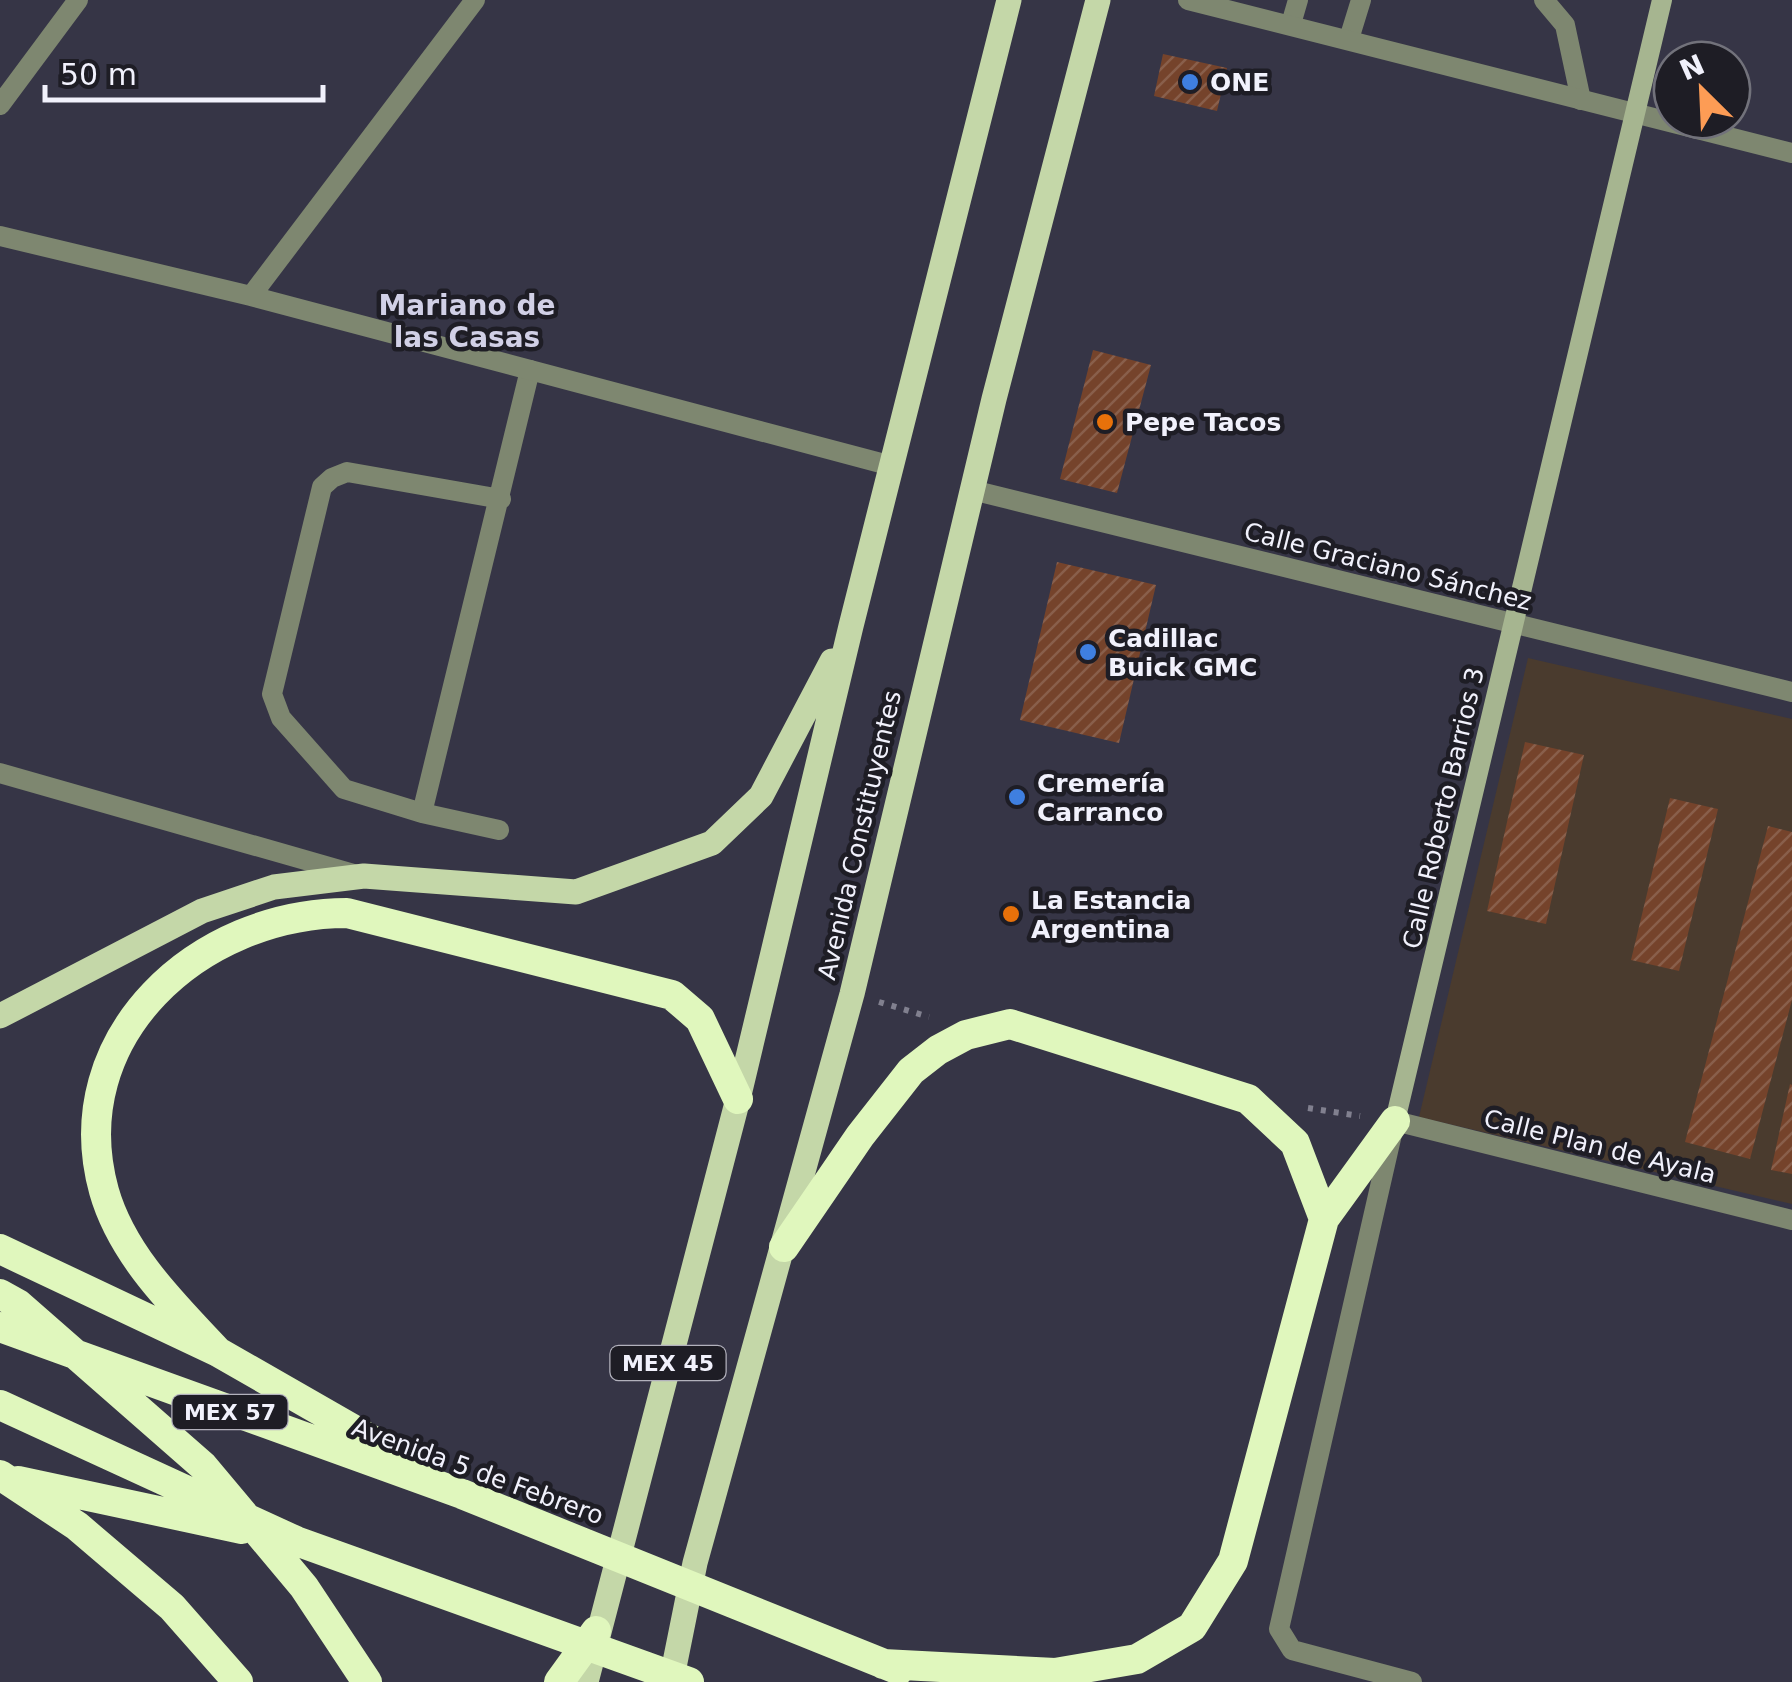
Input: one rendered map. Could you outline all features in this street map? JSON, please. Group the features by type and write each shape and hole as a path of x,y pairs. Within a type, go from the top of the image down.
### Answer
{"highway":[{"path":"218,1352 165,1294 117,1226 104,1193 95,1124 108,1061 135,1016 192,962 250,930 314,913 347,914 672,995 700,1019 738,1099"},
{"path":"784,1247 860,1136 911,1071 966,1036 1010,1024 1248,1099 1295,1143 1324,1219"},
{"path":"883,1664 1056,1672 1137,1659 1192,1627 1233,1561 1324,1219 1395,1121"},
{"path":"0,1249 218,1352 462,1494"},
{"path":"0,1294 18,1304 203,1466 304,1587 367,1682"},
{"name":"Avenida 5 de Febrero","path":"0,1327 462,1494 932,1682"},
{"path":"0,1406 296,1541 688,1682"},
{"path":"0,1421 62,1431"},
{"path":"0,1477 296,1541"},
{"path":"0,1477 77,1526 172,1607 238,1682"},
{"path":"559,1682 598,1628"}],"main road":[{"path":"738,1099 851,626 1009,0"},
{"name":"Avenida Constituyentes","path":"670,1682 695,1563 852,994 972,490 1098,0"},
{"path":"0,1016 202,911 274,887 364,876 576,892 712,843 760,796 851,626"},
{"name":"MEX 45","path":"586,1682 738,1099"}],"street":[{"path":"0,104 78,0"},
{"path":"250,296 475,0"},
{"path":"1189,0 1241,6 1349,40 1792,153"},
{"path":"1291,24 1298,0"},
{"path":"1349,40 1362,0"},
{"path":"1544,0 1564,26 1581,100"},
{"name":"Calle Roberto Barrios 3","path":"1412,1682 1292,1650 1279,1629 1512,622 1662,0"},
{"path":"0,236 250,296 892,466"},
{"path":"422,814 530,370"},
{"path":"499,830 422,814 344,789 280,718 272,694 322,488 332,478 347,472 501,499"},
{"name":"Calle Graciano Sánchez","path":"972,490 1792,692"},
{"path":"0,773 364,876"},
{"name":"Calle Plan de Ayala","path":"1395,1121 1792,1220"}],"path":[{"path":"1303,1107 1395,1121"}],"shaded area":[{"path":"1528,658 1792,719 1792,1204 1419,1117"}],"building":[{"name":"ONE","path":"1163,54 1227,68 1217,111 1154,96"},
{"name":"Pepe Tacos","path":"1093,350 1151,365 1117,493 1060,479"},
{"name":"Cadillac Buick GMC","path":"1057,562 1156,585 1119,743 1020,720"},
{"path":"1525,742 1584,755 1546,924 1487,911"},
{"path":"1670,798 1718,809 1679,971 1631,960"},
{"path":"1768,826 1792,832 1792,1000 1750,1159 1685,1142"},
{"path":"1792,1085 1792,1174 1771,1170"}],"place":[{"name":"ONE","path":"1190,82"},
{"name":"Pepe Tacos","path":"1105,422"},
{"name":"Cadillac Buick GMC","path":"1088,652"},
{"name":"Cremería Carranco","path":"1017,797"},
{"name":"La Estancia Argentina","path":"1011,914"}],"district":[{"name":"Mariano de las Casas","path":"467,321"}]}
